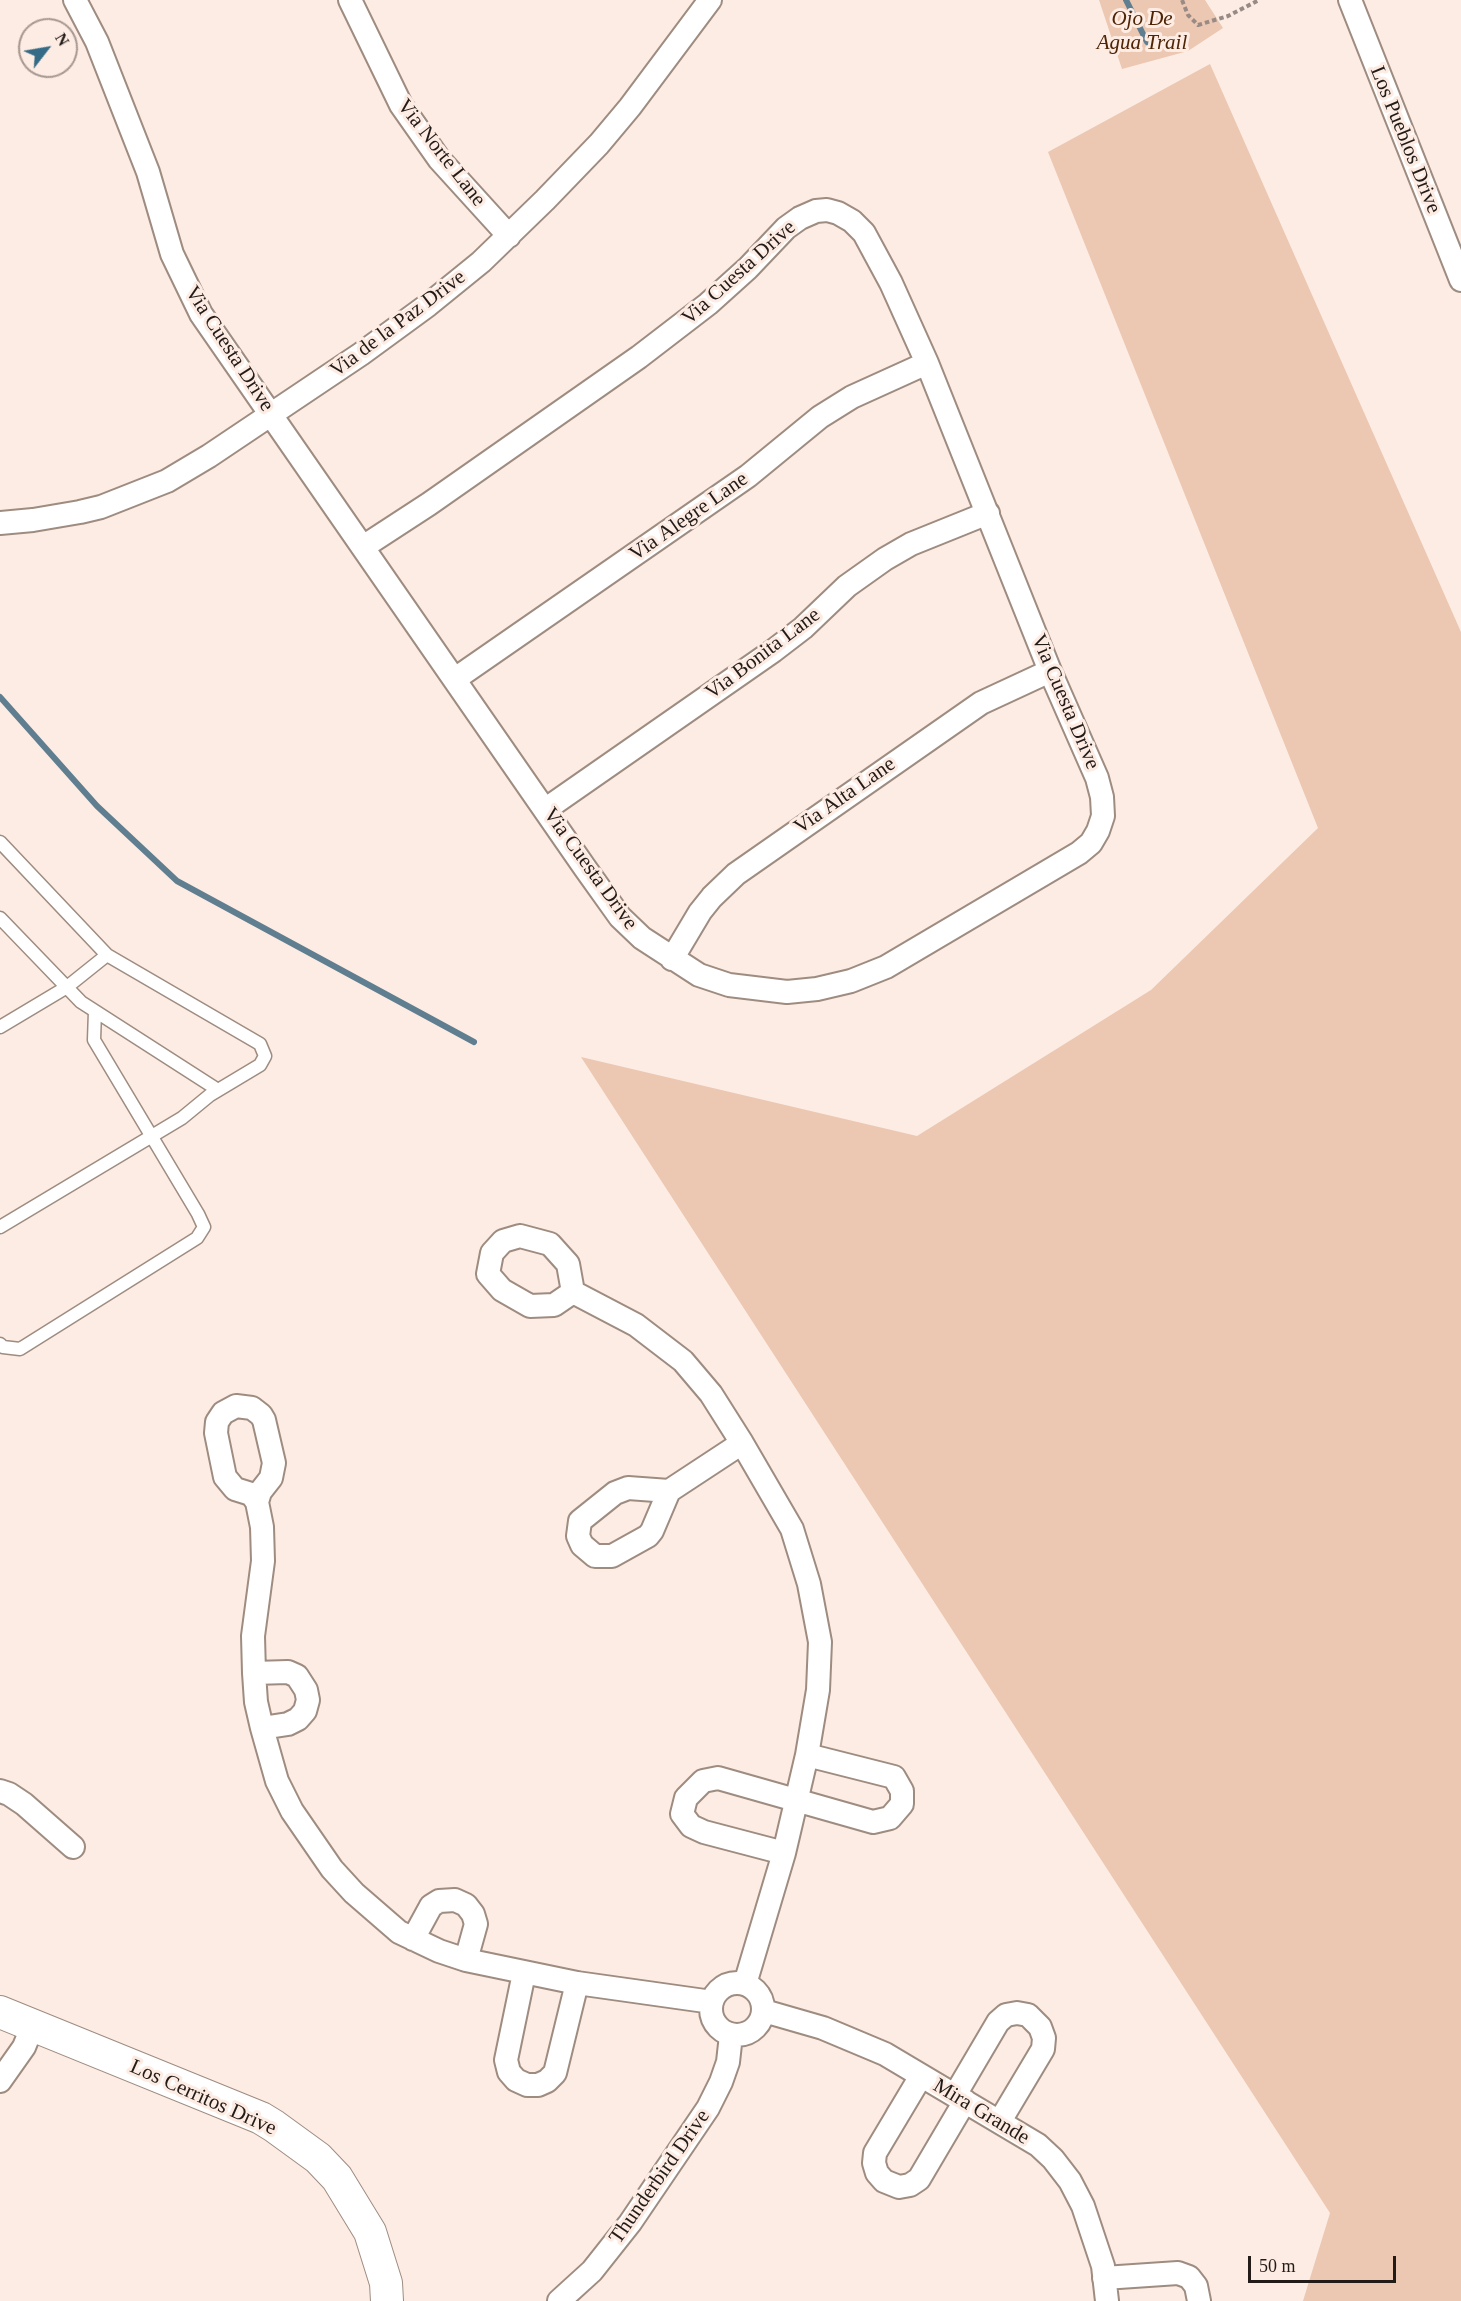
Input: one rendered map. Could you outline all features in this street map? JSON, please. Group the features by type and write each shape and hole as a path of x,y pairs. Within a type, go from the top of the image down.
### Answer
{"street":[{"name":"Via Cuesta Drive","path":"75,0 97,42 148,172 172,254 190,295 207,324 272,414 402,606 620,917 642,938 699,975 729,985 787,992 817,989 851,981 886,967 1079,853 1091,843 1098,831 1103,816 1102,797 1097,778 1050,671 927,363 891,283 864,233 852,221 838,213 827,210 816,211 800,218 786,228 748,268 708,304 639,357 429,504 363,547"},
{"name":"Via Norte Lane","path":"350,0 401,105 439,159 509,236"},
{"name":"Via de la Paz Drive","path":"0,523 33,520 101,507 167,481 272,414 428,306 509,236 599,144 630,107 710,0"},
{"name":"Los Pueblos Drive","path":"1350,0 1461,280"},
{"name":"Via Alegre Lane","path":"455,679 748,476 820,417 852,397 927,363"},
{"name":"Via Bonita Lane","path":"546,809 773,651 803,628 847,586 885,560 911,544 988,513"},
{"name":"Via Alta Lane","path":"672,959 700,912 736,874 981,703 1050,671"},
{"path":"573,1292 636,1325 683,1361 711,1394 792,1529 809,1584 820,1642 818,1690 807,1755 784,1853 745,1984"},
{"path":"669,1491 742,1443"},
{"path":"257,1502 263,1561 253,1636 256,1702 277,1781 292,1811 332,1869 382,1918 413,1940 466,1960 577,1983 712,2002"},
{"path":"254,1673 288,1672 297,1676 306,1690 308,1700 305,1711 298,1719 288,1724 262,1728"},
{"path":"784,1853 704,1832 691,1826 682,1814 686,1798 703,1781 718,1778 873,1822 890,1818 902,1804 902,1791 894,1777 807,1755"},
{"path":"0,1791 24,1804 73,1847"},
{"path":"413,1940 431,1906 439,1901 455,1900 466,1905 473,1914 476,1924 466,1960"},
{"path":"524,1973 506,2060 509,2072 516,2080 527,2085 538,2085 547,2081 555,2073 577,1983"},
{"path":"745,1984 760,1995 764,2011 762,2020 749,2033 731,2035 716,2025 711,2016 712,2002 719,1990 727,1985 745,1984"},
{"name":"Mira Grande","path":"764,2011 823,2028 885,2054 1038,2145 1053,2159 1070,2181 1083,2206 1096,2242 1107,2301"},
{"name":"Los Cerritos Drive","path":"0,2012 261,2118 318,2157 337,2178 370,2232 386,2283 387,2301"},
{"path":"921,2076 875,2153 874,2163 877,2173 884,2181 899,2187 910,2185 919,2179 998,2022 1006,2015 1017,2013 1028,2015 1040,2026 1044,2038 1043,2049 1000,2121"},
{"path":"0,2081 24,2046 33,2025"},
{"name":"Thunderbird Drive","path":"559,2301 592,2271 630,2223 708,2108 728,2062 731,2035"},
{"path":"1104,2278 1178,2273 1189,2277 1196,2286 1199,2301"}],"lane":[{"path":"0,842 107,955 260,1044 265,1056 260,1065 218,1090 182,1118 0,1227"},
{"path":"0,918 81,1002 218,1090"},
{"path":"0,1027 67,987 107,955"},
{"path":"0,1344 3,1347 20,1349 197,1238 204,1227 94,1040 95,1011"}],"path":[{"path":"1182,0 1188,15 1198,25 1228,16 1259,0"}],"green space":[{"name":"Ojo De Agua Trail","path":"1099,0 1205,0 1223,28 1188,51 1122,69"},
{"path":"1210,64 1461,632 1461,2301 1303,2301 1330,2213 581,1057 917,1136 1151,990 1318,828 1048,152"}],"waterway":[{"path":"1126,0 1147,42"},
{"path":"0,697 97,806 177,881 474,1042"}]}
